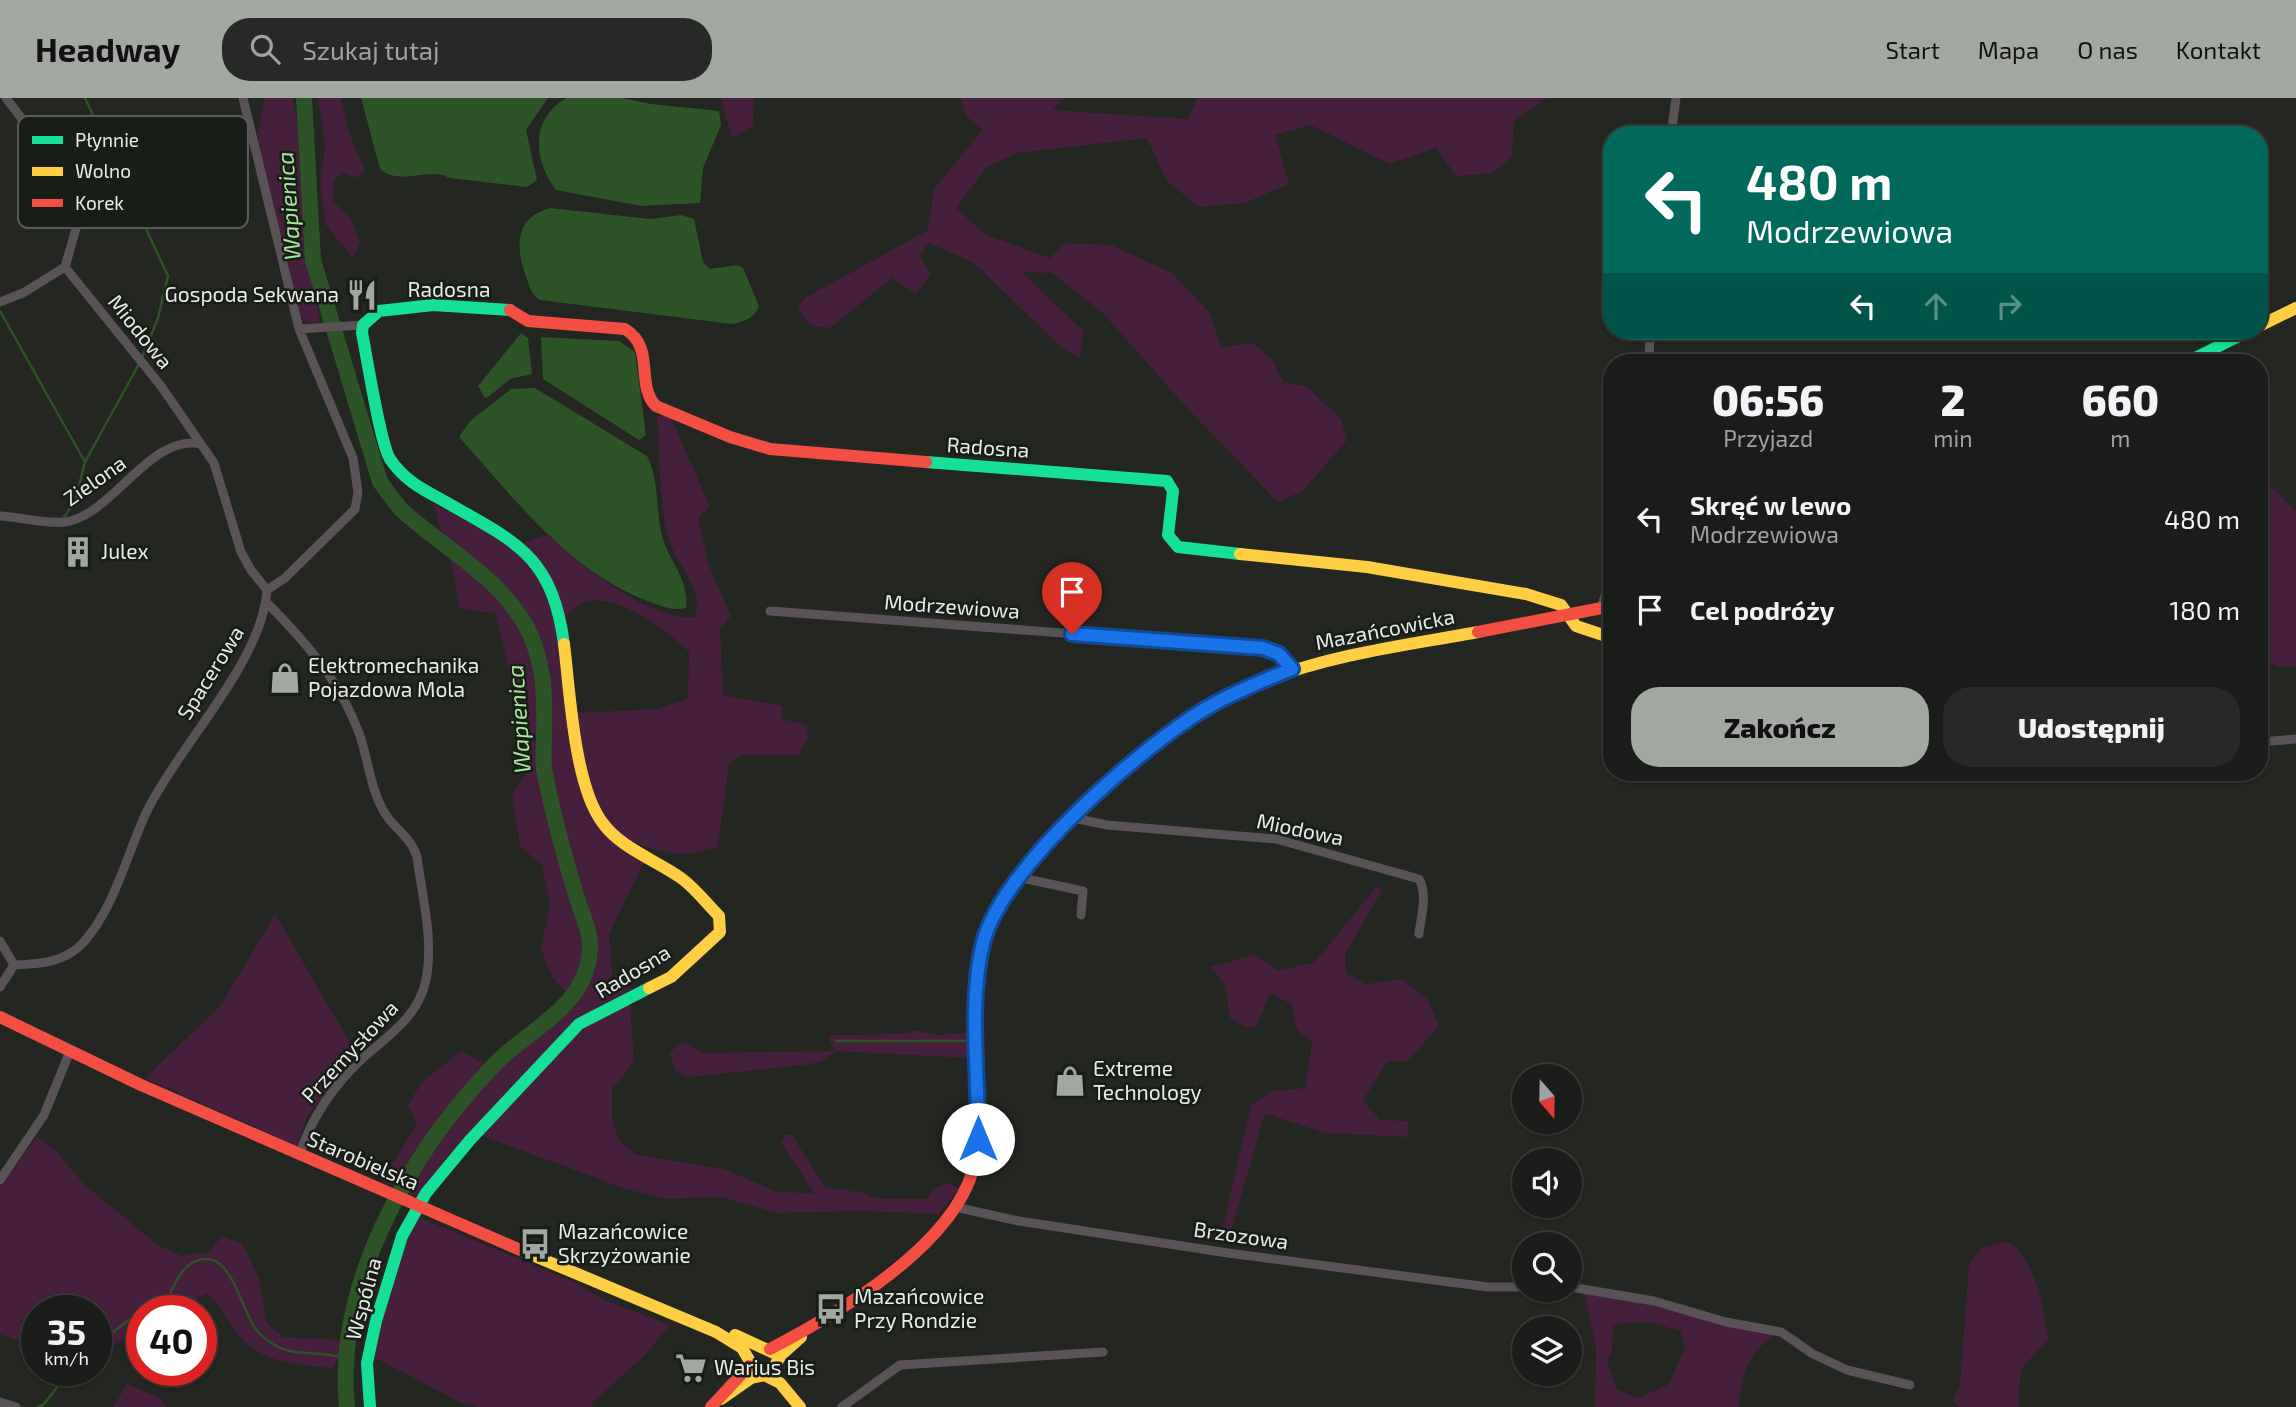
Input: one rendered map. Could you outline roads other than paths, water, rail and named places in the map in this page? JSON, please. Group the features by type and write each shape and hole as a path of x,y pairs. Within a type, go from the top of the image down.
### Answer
{"street":[{"path":"6,98 20,116"},
{"path":"243,98 247,116"},
{"path":"1672,126 1676,98"},
{"path":"248,119 299,329 353,458 358,493 355,509 285,578 267,590"},
{"path":"0,302 23,293 65,267 76,228"},
{"name":"Miodowa","path":"65,267 162,387 214,463 242,552 251,570 267,590"},
{"name":"Radosna","path":"415,1204 470,1140 579,1024 671,977 720,932 719,916 682,879 626,844 602,822 588,796 578,751 559,610 542,571 517,543 408,481 388,456 362,332 363,325 379,312 433,305 497,308 514,311 528,321 625,328 635,333 642,344 648,398 656,406 730,437 770,449 1167,481 1173,491 1168,535 1178,547 1367,566 1526,594 1561,606 1567,614"},
{"path":"2268,322 2296,309"},
{"path":"299,329 363,325"},
{"path":"2203,354 2231,340"},
{"name":"Zielona","path":"0,516 66,522 94,506 170,448 188,441 201,444"},
{"name":"Spacerowa","path":"14,965 64,958 83,943 119,884 147,811 168,773 227,686 260,627 267,590"},
{"name":"Przemysłowa","path":"266,603 305,641 335,683 358,732 381,808 412,843 417,857 428,943 426,981 414,1010 336,1087 312,1120 299,1154"},
{"name":"Mazańcowicka","path":"762,1368 765,1348 809,1330 883,1277 955,1207 967,1186 976,1159 977,997 983,942 1001,901 1017,877 1073,818 1176,729 1244,689 1292,669 1603,608"},
{"name":"Modrzewiowa","path":"770,611 1263,648 1279,654 1292,669"},
{"path":"1567,614 1576,626 1603,635"},
{"path":"2268,741 2296,739"},
{"name":"Miodowa","path":"1073,818 1107,825 1276,838 1419,879 1423,887 1419,934"},
{"path":"1017,877 1083,891 1080,915"},
{"path":"0,941 14,965 0,987"},
{"name":"Starobielska","path":"0,1017 299,1154 713,1332"},
{"path":"0,1181 44,1115 70,1051"},
{"name":"Wspólna","path":"370,1407 367,1363 402,1236 415,1204"},
{"name":"Brzozowa","path":"955,1207 1020,1221 1241,1255 1488,1287 1512,1287"},
{"path":"1582,1289 1654,1301 1727,1322 1781,1332 1814,1354 1847,1370 1910,1385"},
{"path":"716,1403 809,1330"},
{"path":"713,1332 736,1335 765,1348 762,1368"},
{"path":"713,1332 739,1346 797,1402"},
{"path":"842,1407 900,1364 1103,1352"},
{"path":"0,1402 16,1407"}],"waterway":[{"path":"85,98 93,116"},
{"name":"Wapienica","path":"304,98 313,260 380,482 404,512 501,592 526,626 532,639 542,680 544,769 559,835 590,941 587,968 569,1001 495,1064 464,1099 408,1178 385,1222 366,1267 353,1313 346,1360 347,1407"},
{"path":"142,358 158,318 168,276 146,228"},
{"path":"0,311 85,462"},
{"path":"64,517 75,502 85,462 139,364"},
{"path":"836,1041 971,1041"},
{"path":"169,1295 187,1267 204,1259 214,1260 223,1266 230,1276 252,1323 269,1342 291,1351 334,1355 347,1359"},
{"path":"112,1333 126,1322"},
{"path":"38,1407 43,1405 58,1386"}],"place":[{"name":"Gospoda Sekwana","path":"362,295"},
{"name":"Julex","path":"78,552"},
{"name":"Elektromechanika Pojazdowa Mola","path":"285,678"},
{"name":"Extreme Technology","path":"1070,1081"},
{"name":"Mazańcowice Skrzyżowanie","path":"535,1244"},
{"name":"Mazańcowice Przy Rondzie","path":"831,1309"},
{"name":"Warius Bis","path":"691,1368"}]}
